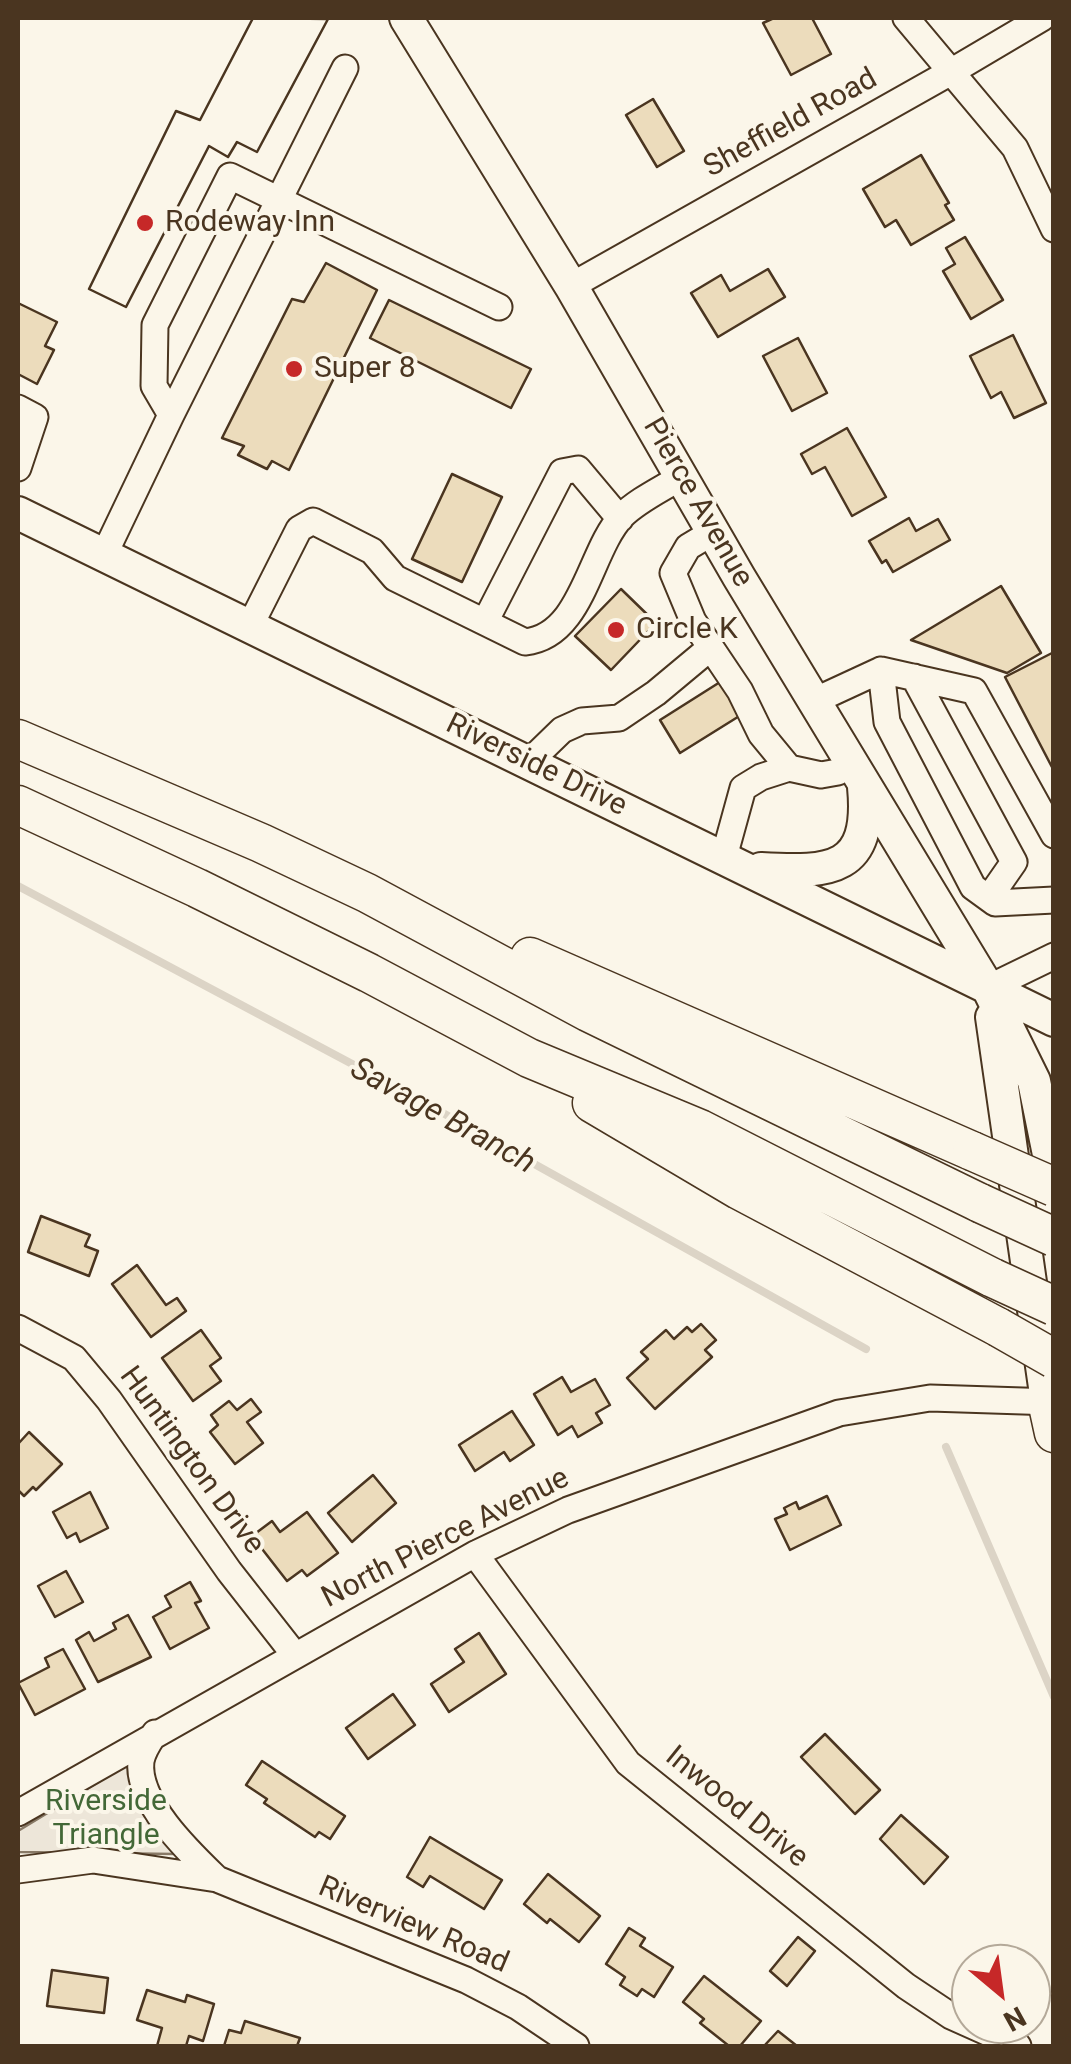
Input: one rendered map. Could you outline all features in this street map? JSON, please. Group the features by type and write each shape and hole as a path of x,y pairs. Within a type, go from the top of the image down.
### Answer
{"highway":[{"path":"18,739 261,843 367,894 588,1012 1054,1238"},
{"path":"18,805 283,930 529,1058 700,1129 1054,1306"},
{"path":"367,894 558,968 1054,1187"},
{"path":"529,1058 615,1119 1054,1359"}],"main road":[{"name":"Pierce Avenue","path":"406,18 571,286 814,701 988,988 1034,1081 1054,1179"},
{"name":"Riverside Drive","path":"18,513 1054,1020"},
{"path":"735,863 815,871 846,859 864,831 866,814 857,772"},
{"name":"Pierce Avenue","path":"988,988 1051,1412"}],"street":[{"path":"906,18 1015,148 1054,229"},
{"name":"Sheffield Road","path":"571,286 1042,18"},
{"path":"104,555 345,68"},
{"path":"170,415 154,386 154,326 230,176 499,307"},
{"path":"18,408 36,417 18,468"},
{"path":"485,622 562,472 578,469 620,519"},
{"path":"250,626 299,529 314,521 372,551 396,578 525,642 537,641 566,618 620,519 681,477"},
{"path":"714,532 688,548 673,573 692,621 740,692 761,734 789,768"},
{"path":"529,762 562,730 582,722 619,718 710,648"},
{"path":"814,701 881,670 974,691 1054,835"},
{"path":"881,670 887,722 973,887 995,902 1054,900"},
{"path":"914,678 1014,862 989,898"},
{"path":"735,863 743,788 760,776 789,768 821,775 857,772"},
{"path":"988,988 1054,956"},
{"name":"Huntington Drive","path":"18,1328 74,1358 109,1400 229,1571 294,1654"},
{"name":"North Pierce Avenue","path":"18,1813 475,1554 585,1503 839,1413 930,1398 1051,1412"},
{"name":"Inwood Drive","path":"475,1554 628,1763 906,1986 951,2016 1018,2046"},
{"name":"Riverview Road","path":"155,1732 140,1766 144,1787 171,1830 217,1879"},
{"name":"Riverview Road","path":"18,1870 93,1860 217,1879 466,1980 518,2007 576,2046"}],"green space":[{"name":"Riverside Triangle","path":"128,1764 140,1809 175,1854 18,1852 18,1831"}],"building":[{"name":"Rodeway Inn","path":"253,18 328,19 257,152 237,142 228,157 209,146 126,307 89,289 176,111 200,120"},
{"name":"Rodeway Inn","path":"253,18 328,19 257,152 237,142 228,157 209,146 126,307 89,289 176,111 200,120"},
{"path":"774,18 812,18 831,54 791,75 763,23"},
{"path":"653,99 684,151 657,167 626,115"},
{"path":"921,155 949,203 945,205 954,220 911,245 896,220 885,227 863,189"},
{"path":"965,237 1003,300 971,319 943,271 955,264 946,248"},
{"path":"326,263 377,290 289,470 272,461 267,469 238,455 244,446 222,438 292,299 304,302"},
{"path":"768,269 785,297 718,337 691,293 721,275 730,291"},
{"path":"389,300 531,369 511,408 370,338"},
{"path":"18,303 57,322 45,346 54,350 37,384 18,374"},
{"path":"1013,335 1046,403 1014,418 1001,392 991,398 970,356"},
{"path":"798,338 827,393 792,411 763,356"},
{"path":"847,428 886,497 852,516 825,467 812,474 801,454"},
{"path":"452,474 502,497 462,582 412,559"},
{"path":"909,518 916,531 938,519 950,540 893,572 886,560 882,563 869,541"},
{"path":"1001,586 1041,653 1007,673 911,640"},
{"name":"Circle K","path":"621,589 656,623 611,670 575,636"},
{"path":"1054,652 1054,771 1005,677"},
{"path":"728,677 749,710 680,753 660,720"},
{"path":"41,1216 90,1235 85,1246 98,1251 89,1276 28,1252"},
{"path":"137,1265 166,1305 177,1298 186,1311 151,1337 112,1284"},
{"path":"701,1324 716,1340 705,1350 712,1357 655,1409 627,1378 648,1359 641,1352 666,1330 674,1339 687,1327 692,1332"},
{"path":"201,1330 221,1358 210,1366 221,1381 193,1401 162,1358"},
{"path":"562,1377 571,1392 595,1379 610,1405 596,1413 602,1423 578,1437 572,1426 558,1435 534,1394"},
{"path":"251,1399 261,1412 247,1422 263,1443 235,1464 210,1432 218,1425 211,1415 229,1401 237,1410"},
{"path":"512,1411 534,1445 510,1461 504,1452 475,1471 459,1445"},
{"path":"29,1432 62,1464 36,1490 33,1487 24,1496 18,1490 18,1444"},
{"path":"373,1475 396,1503 352,1542 328,1513"},
{"path":"90,1492 108,1528 80,1542 76,1533 67,1538 53,1512"},
{"path":"827,1496 841,1525 790,1550 775,1519 787,1514 784,1508 796,1502 799,1509"},
{"path":"307,1512 338,1553 307,1576 302,1570 287,1581 252,1536 272,1521 280,1532"},
{"path":"66,1571 83,1602 55,1617 38,1586"},
{"path":"190,1582 201,1601 195,1603 209,1628 170,1649 153,1617 171,1607 165,1596"},
{"path":"128,1615 151,1657 98,1682 76,1640 89,1632 94,1641 116,1629 113,1623"},
{"path":"479,1633 506,1674 449,1712 431,1684 464,1662 455,1649"},
{"path":"63,1649 85,1689 35,1715 18,1683 49,1667 45,1658"},
{"path":"393,1694 415,1725 368,1759 346,1728"},
{"path":"825,1734 880,1790 855,1814 801,1757"},
{"path":"262,1761 345,1816 330,1839 319,1832 315,1837 264,1803 267,1799 246,1785"},
{"path":"901,1815 948,1857 924,1884 880,1839"},
{"path":"430,1837 502,1880 484,1909 430,1876 423,1887 407,1877"},
{"path":"548,1874 600,1916 579,1942 524,1904"},
{"path":"629,1928 645,1938 640,1946 673,1967 654,1997 642,1989 637,1996 620,1985 625,1977 606,1964"},
{"path":"798,1937 815,1951 787,1986 770,1971"},
{"path":"52,1970 108,1978 104,2013 47,2006"},
{"path":"704,1976 761,2021 740,2046 729,2046 700,2023 704,2019 683,2002"},
{"path":"147,1990 185,2002 187,1995 214,2004 203,2041 189,2036 186,2046 157,2046 162,2028 137,2020"},
{"path":"245,2021 300,2038 297,2046 224,2046 229,2030 241,2033"},
{"path":"778,2031 797,2046 764,2046"}],"waterway":[{"name":"Savage Branch","path":"18,886 416,1098 866,1349"},
{"name":"Savage Branch","path":"946,1447 1054,1697"}],"place":[{"name":"Rodeway Inn","path":"145,223"},
{"name":"Super 8","path":"294,369"},
{"name":"Circle K","path":"616,630"}]}
